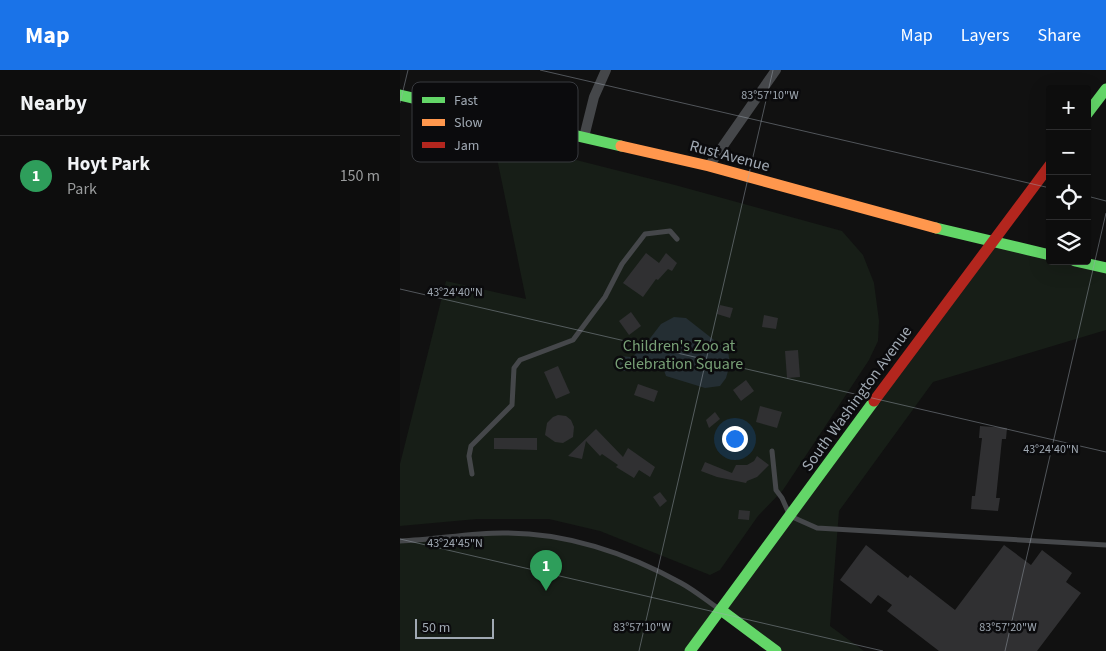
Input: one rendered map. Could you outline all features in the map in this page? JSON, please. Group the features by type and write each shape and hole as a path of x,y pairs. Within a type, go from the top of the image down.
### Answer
{"main road":[{"path":"1091,109 1106,89"},
{"name":"Rust Avenue","path":"578,136 709,166 859,207 1046,254"},
{"name":"South Washington Avenue","path":"690,651 918,340 1046,170"},
{"path":"1091,265 1106,268"},
{"path":"721,610 776,651"}],"street":[{"path":"584,137 594,97 606,70"},
{"path":"709,166 776,70"}],"lane":[{"path":"472,474 468,456 471,446 512,405 514,368 520,360 573,340 605,297 622,264 645,234 670,231 677,239"},
{"path":"772,451 776,490 790,516 817,528 1106,545"},
{"path":"400,541 503,533 539,535 576,541 613,552 649,567 682,584 721,610"}],"green space":[{"name":"Children's Zoo at Celebration Square","path":"578,160 842,231 863,255 874,283 879,321 878,341 869,360 783,490 758,516 720,570 710,575 600,531 549,519 477,519 400,526 400,464 446,281 526,299 498,162 578,162"},
{"path":"994,241 1046,260 1046,265 1091,265 1106,268 1106,330 933,382 839,511 830,626 864,651 776,651 721,610"},
{"path":"503,533 539,535 613,552 682,584 721,610 690,651 400,651 400,541"}],"shaded area":[{"path":"674,317 686,318 728,351 730,364 726,378 720,386 705,388 666,376 661,362 652,363 642,359 633,371 617,371 614,366 618,356 632,357 638,352 640,343 648,341 661,324"}],"building":[{"path":"646,253 659,263 666,253 677,263 672,271 668,269 658,280 656,279 643,297 623,283"},
{"path":"720,305 733,308 730,318 717,314"},
{"path":"631,312 641,326 629,335 619,321"},
{"path":"764,315 778,318 776,329 762,327"},
{"path":"798,350 800,377 787,378 785,351"},
{"path":"558,366 570,393 556,399 544,372"},
{"path":"746,380 754,391 741,401 733,390"},
{"path":"638,384 658,391 654,402 634,395"},
{"path":"760,406 782,412 777,428 756,422"},
{"path":"715,412 720,419 709,428 706,420"},
{"path":"558,415 566,416 571,420 574,427 573,437 563,443 555,442 545,435 547,423"},
{"path":"980,426 1007,428 1006,439 1002,439 996,498 1000,498 998,511 971,509 972,496 975,496 982,438 979,438"},
{"path":"596,429 623,457 628,448 655,467 650,477 639,470 634,478 616,467 618,465 602,454 600,456 586,441 582,459 568,456"},
{"path":"494,438 537,438 537,450 494,449"},
{"path":"757,456 769,465 757,477 746,483 717,477 701,471 705,462 732,473 736,465 747,465 754,461"},
{"path":"660,492 667,501 660,507 653,497"},
{"path":"739,510 750,511 749,520 738,519"},
{"path":"866,545 908,578 910,575 955,610 1004,545 1031,565 1042,550 1072,573 1066,582 1081,593 1037,651 939,651 887,611 892,605 878,595 871,604 840,580"}],"traffic: fast":[{"path":"1091,109 1106,89"},
{"path":"400,95 412,98"},
{"path":"578,136 621,146"},
{"path":"936,228 1046,254"},
{"path":"1091,265 1106,268"},
{"path":"690,651 874,401"},
{"path":"721,610 776,651"}],"traffic: slow":[{"path":"621,146 709,166 936,228"}],"traffic: jam":[{"path":"874,401 1046,170"}],"place":[{"name":"Hoyt Park","path":"546,591"}]}
